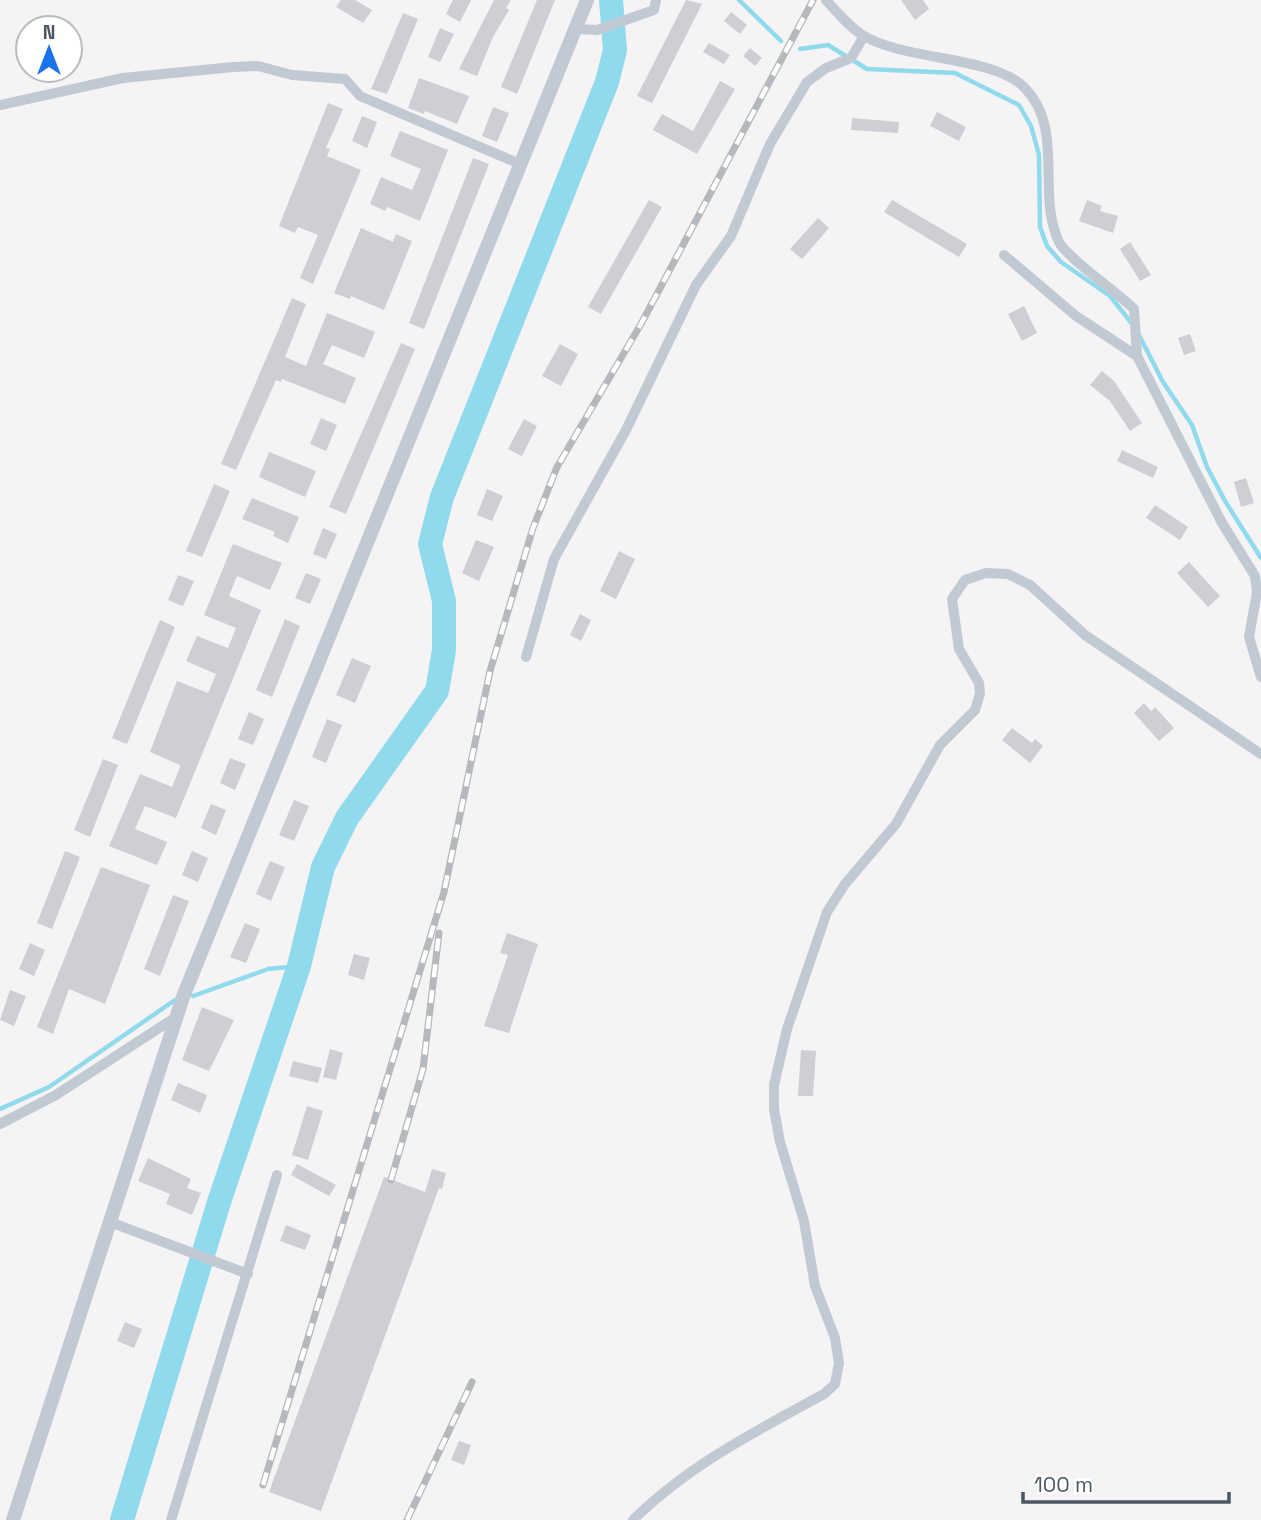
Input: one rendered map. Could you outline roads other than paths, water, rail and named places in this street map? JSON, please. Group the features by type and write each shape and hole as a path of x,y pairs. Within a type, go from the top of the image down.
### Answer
{"street":[{"path":"13,1520 176,1017 587,0"},
{"path":"575,29 597,30 654,10 656,0"},
{"path":"825,0 864,36 898,50 996,72 1023,86 1036,102 1048,150 1053,221 1060,244 1134,309 1137,356 1222,523 1255,576 1257,592 1250,637 1261,677"},
{"path":"526,657 554,559 626,429 696,285 730,236 771,144 807,82 826,68 851,58 864,36"},
{"path":"0,105 123,78 258,66 292,75 345,79 360,96 520,164"},
{"path":"1004,255 1076,316 1137,356"},
{"path":"633,1520 678,1478 824,1394 835,1384 839,1363 835,1338 815,1286 804,1222 780,1142 774,1109 774,1085 791,1017 827,912 845,884 896,824 940,745 975,710 980,694 979,683 958,649 953,625 952,599 965,580 986,573 1008,574 1030,585 1085,635 1261,754"},
{"path":"0,1124 56,1095 176,1017"},
{"path":"171,1520 277,1175"},
{"path":"110,1222 248,1274"}],"waterway":[{"path":"122,1520 220,1199 299,966 323,867 347,818 437,691 444,650 444,601 430,544 442,497 607,82 615,50 611,0"},
{"path":"739,0 781,41"},
{"path":"800,49 828,45 867,69 955,73 1019,105 1031,126 1039,155 1040,227 1047,246 1061,262 1110,296 1133,325"},
{"path":"1139,335 1163,382 1192,425 1207,467 1225,501 1261,558"},
{"path":"193,996 268,969 299,966"},
{"path":"0,1109 49,1087 175,1000"}],"railway":[{"path":"263,1485 444,892 490,671 533,528 557,467 641,324 813,0"},
{"path":"391,1180 423,1069 439,933"},
{"path":"407,1520 472,1382"}]}
